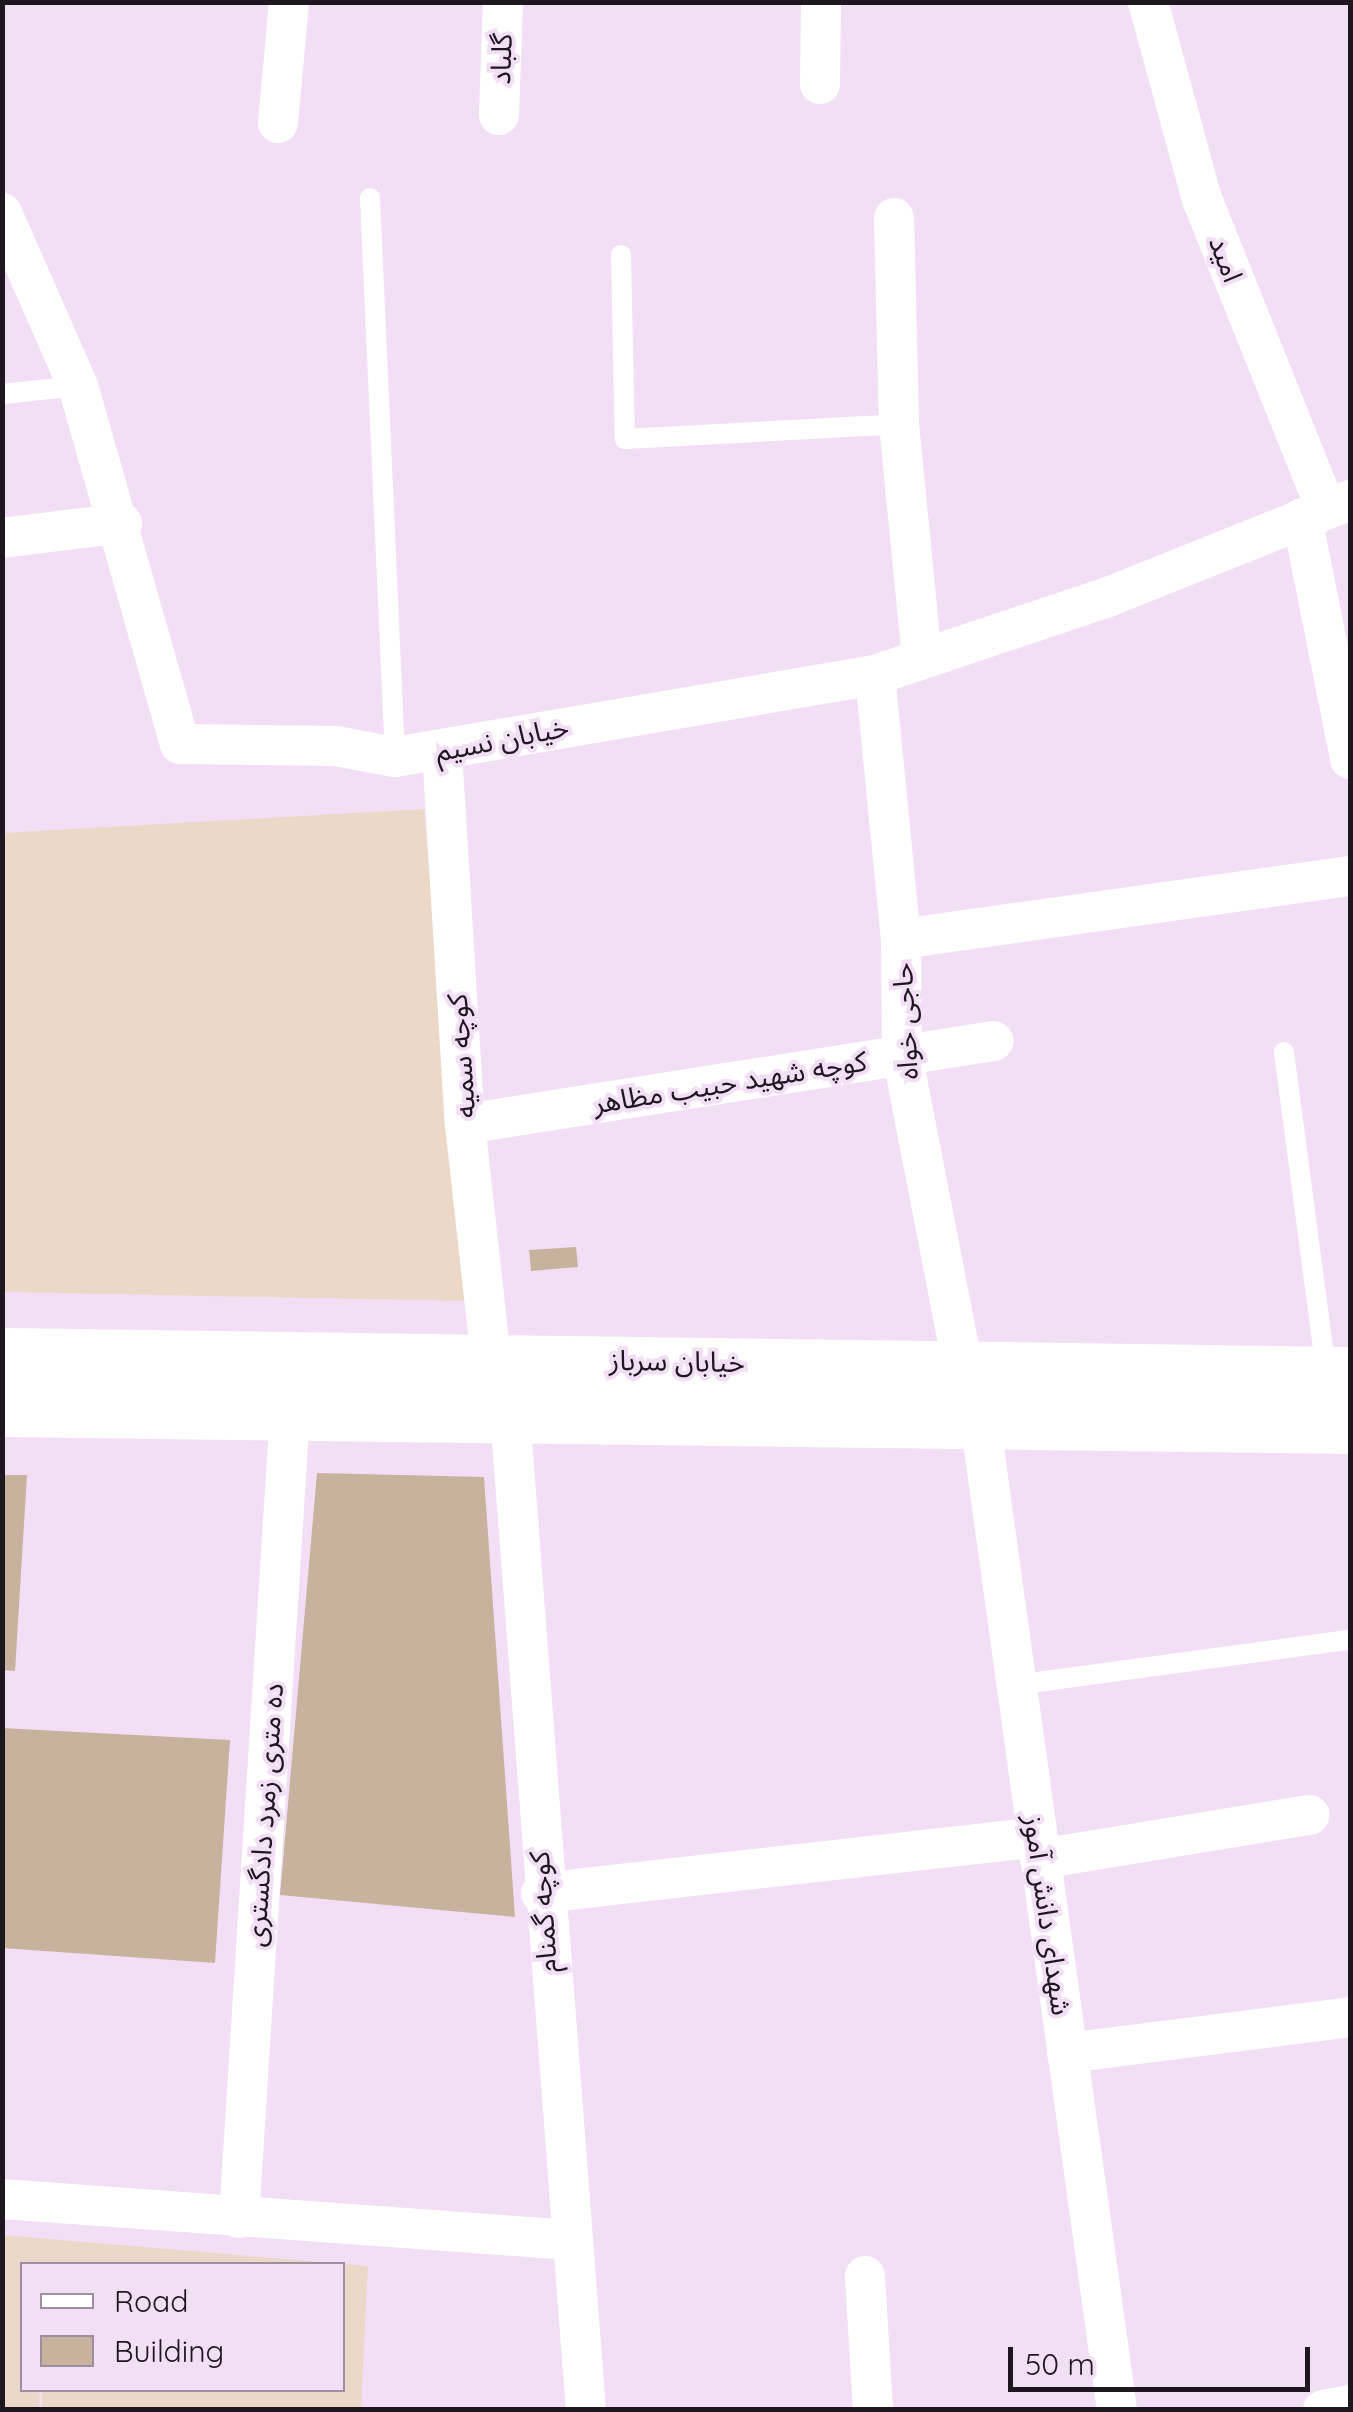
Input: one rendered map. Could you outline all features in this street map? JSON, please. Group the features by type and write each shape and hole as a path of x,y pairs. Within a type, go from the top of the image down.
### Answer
{"main road":[{"name":"خیابان سرباز","path":"2,1355 962,1364 1339,1374"},
{"name":"خیابان سرباز","path":"2,1409 1350,1426"}],"street":[{"path":"278,124 289,2"},
{"name":"گلباد","path":"499,115 503,2"},
{"path":"820,84 821,2"},
{"name":"امید","path":"1148,2 1202,200 1326,509 1350,758"},
{"name":"خیابان نسیم","path":"2,213 78,386 122,523 180,744 336,746 395,758 875,675 1108,597 1326,509"},
{"path":"894,218 900,424 922,658"},
{"path":"2,538 122,523"},
{"name":"حاجی خواه","path":"875,675 901,939 902,1054 962,1364"},
{"name":"کوچه سمیه","path":"442,752 465,1124 491,1359"},
{"path":"901,939 1350,876"},
{"name":"کوچه شهید حبیب مظاهر","path":"465,1124 994,1041"},
{"name":"ده متری زمرد دادگستری","path":"238,2218 290,1412"},
{"name":"کوچه گمنام","path":"510,1414 541,1893 586,2410"},
{"name":"شهدای دانش آموز","path":"980,1420 1117,2410"},
{"path":"541,1893 1038,1848 1309,1816"},
{"path":"1067,2053 1350,2017"},
{"path":"2,2199 571,2240"},
{"path":"864,2276 873,2410"},
{"path":"1322,2410 1350,2406"}],"lane":[{"path":"370,198 395,758"},
{"path":"621,255 626,438 900,424"},
{"path":"2,394 78,386"},
{"path":"1284,1052 1339,1374"},
{"path":"1015,1685 1350,1640"}],"shaded area":[{"path":"424,809 467,1301 3,1292 3,833"},
{"path":"2,2235 321,2262 20,2262 20,2392 40,2392 39,2409 3,2409"},
{"path":"345,2264 368,2266 361,2409 42,2409 42,2392 345,2392"}],"building":[{"path":"576,1247 578,1267 531,1271 529,1250"},
{"path":"317,1473 484,1477 515,1917 280,1895"},
{"path":"2,1475 27,1475 15,1671 2,1670"},
{"path":"2,1728 230,1740 215,1963 2,1948"}]}
